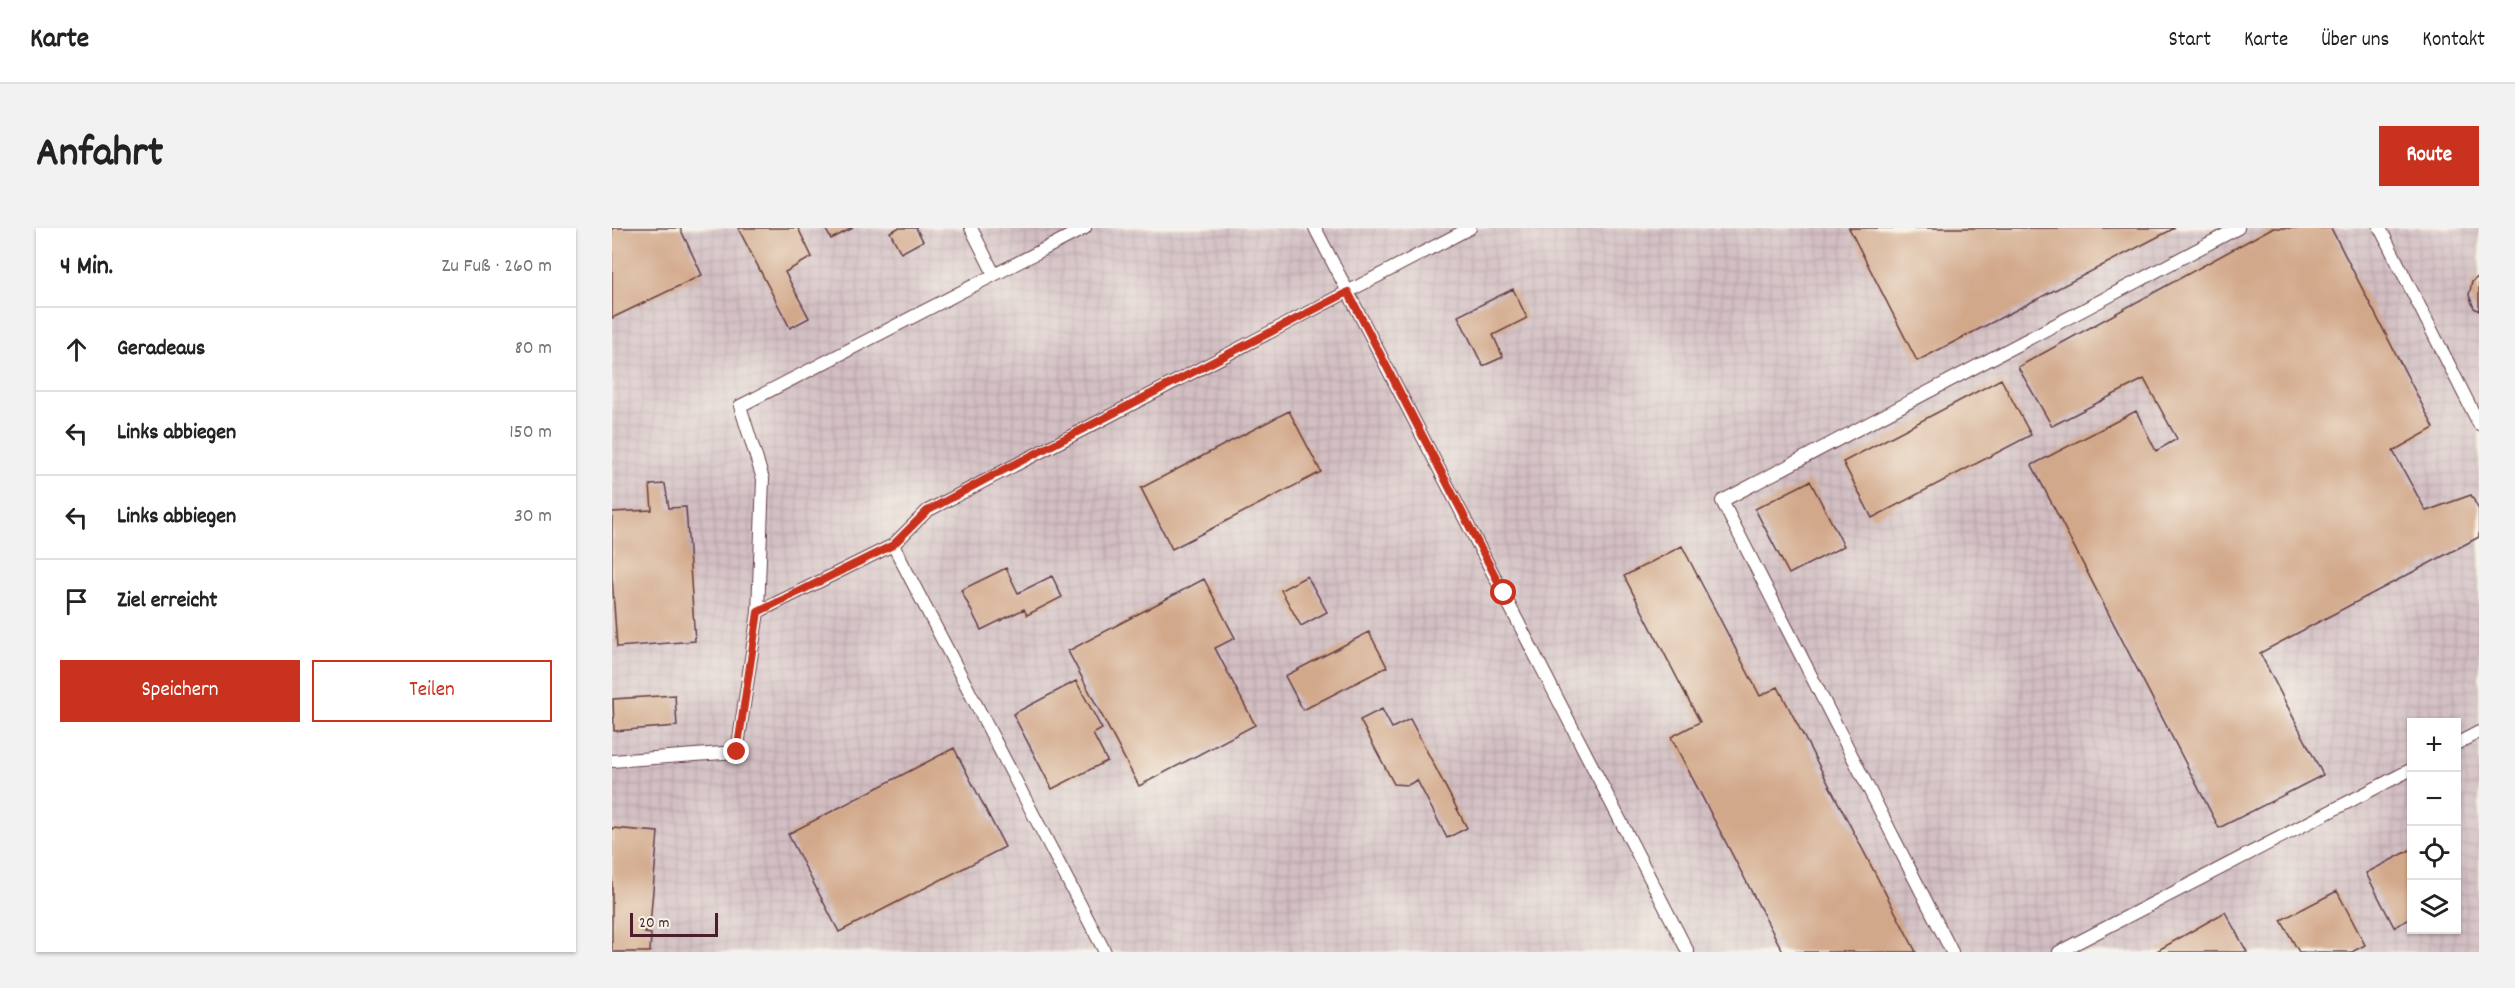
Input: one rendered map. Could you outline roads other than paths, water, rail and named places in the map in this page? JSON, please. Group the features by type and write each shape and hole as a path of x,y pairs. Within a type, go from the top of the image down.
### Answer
{"lane":[{"path":"970,228 994,274"},
{"path":"612,761 737,752 758,612 763,479 740,406 1085,228"},
{"path":"1315,228 1688,952"},
{"path":"758,612 893,545 927,511 1470,228"},
{"path":"1952,952 1722,501 2238,228"},
{"path":"2380,228 2479,424"},
{"path":"893,545 1105,952"},
{"path":"2461,742 2479,732"},
{"path":"2059,952 2407,772"}]}
